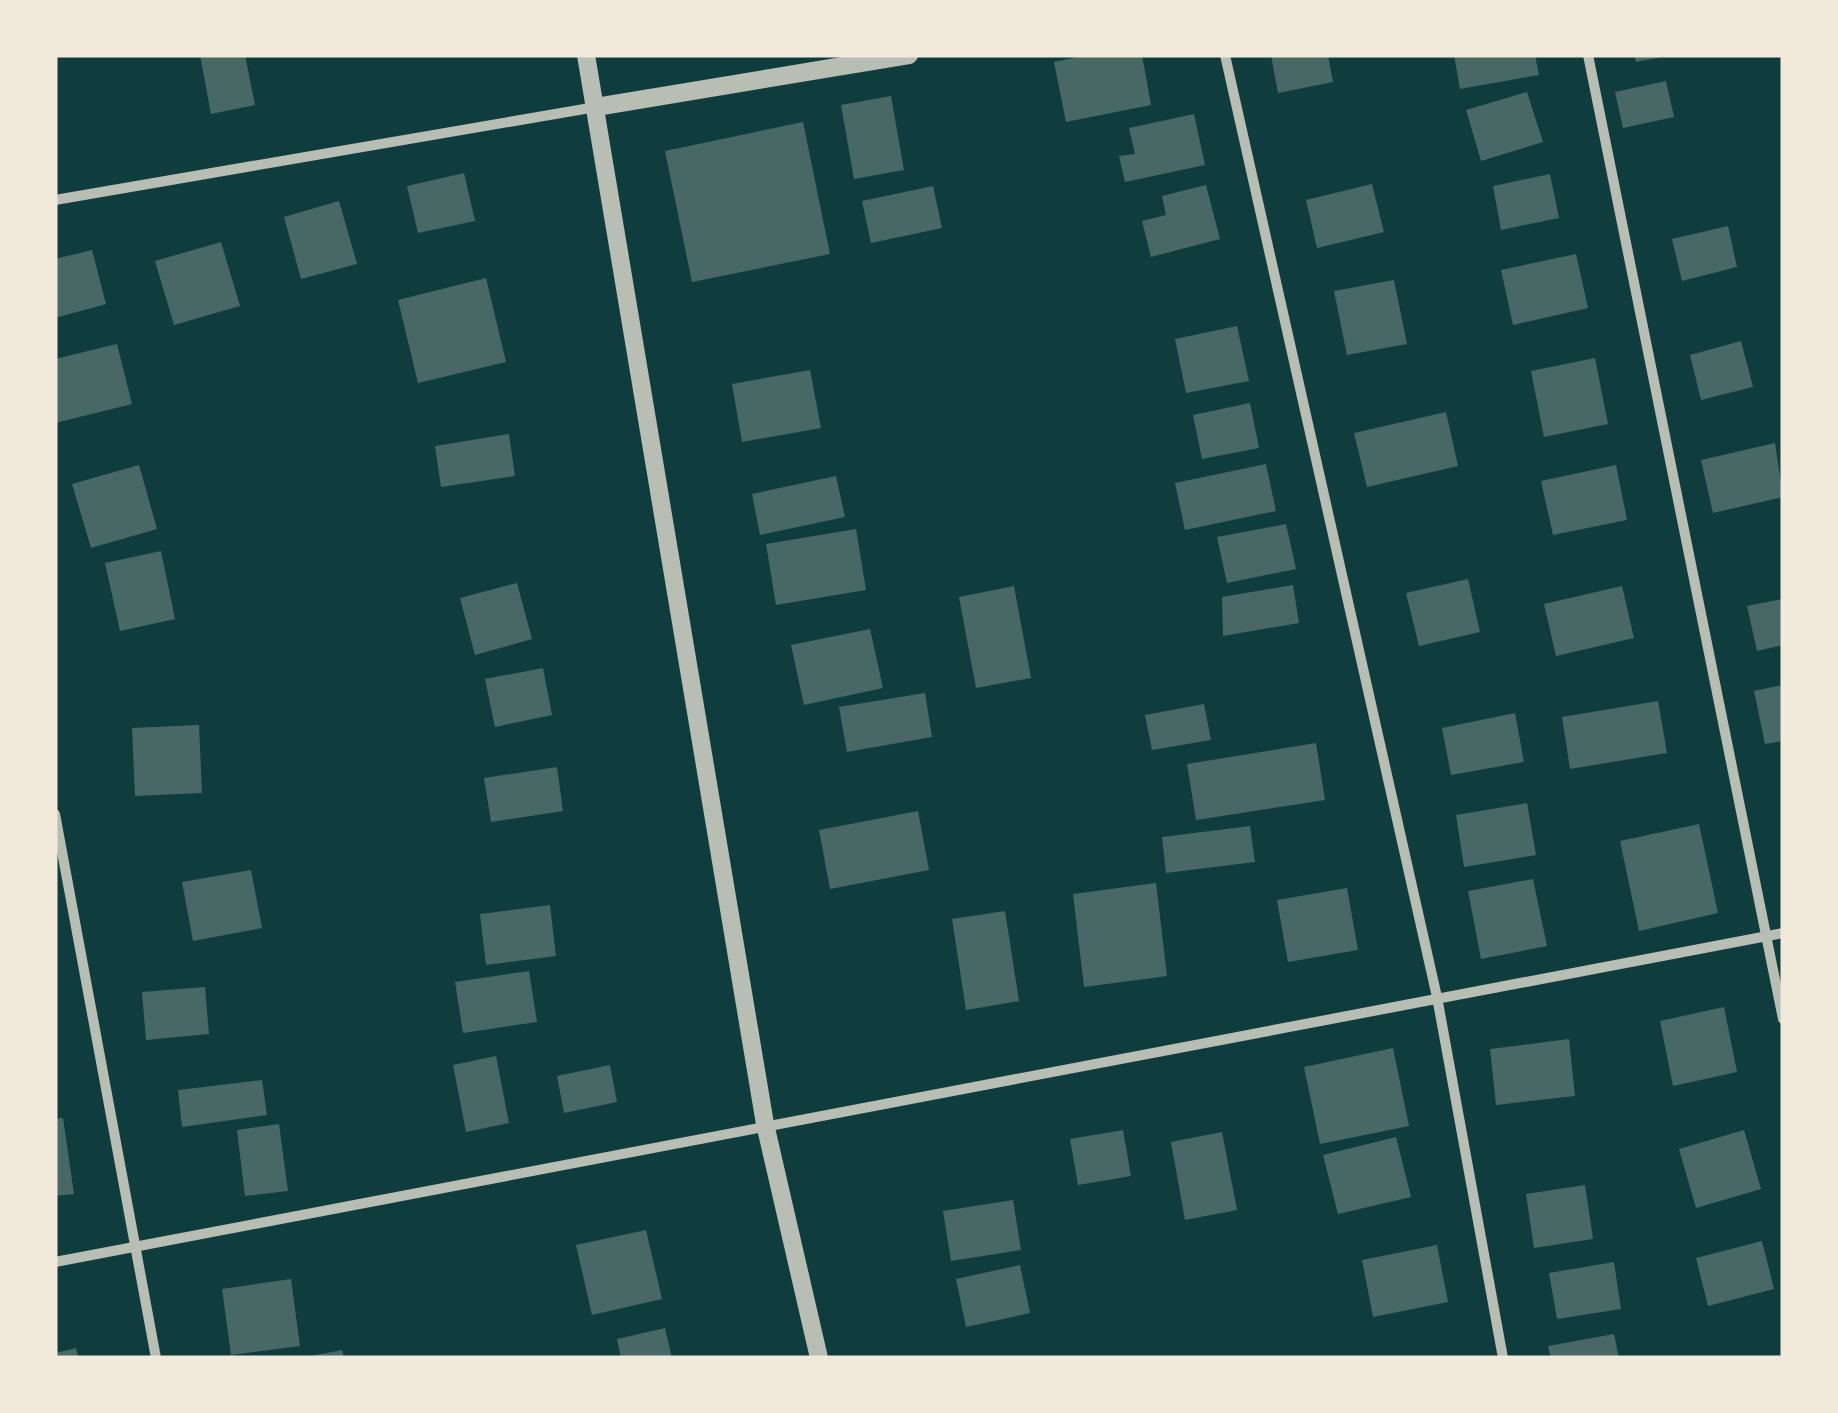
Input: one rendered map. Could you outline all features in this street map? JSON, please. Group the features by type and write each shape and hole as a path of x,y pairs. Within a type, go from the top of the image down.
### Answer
{"street":[{"path":"586,55 765,1124 819,1358"},
{"path":"55,200 909,55"},
{"path":"1225,55 1436,997 1504,1358"},
{"path":"1588,55 1783,1019"},
{"path":"55,814 156,1358"},
{"path":"55,1262 1783,933"}],"building":[{"path":"200,55 245,55 255,105 211,114"},
{"path":"1088,55 1142,55 1151,105 1066,122 1054,62"},
{"path":"1271,55 1328,55 1333,82 1278,93"},
{"path":"1454,55 1535,55 1539,75 1460,89"},
{"path":"1634,55 1661,55 1662,57 1636,62"},
{"path":"1666,81 1674,117 1623,128 1615,92"},
{"path":"1527,92 1543,142 1481,161 1466,110"},
{"path":"891,96 904,170 854,179 841,105"},
{"path":"1194,114 1205,165 1125,182 1119,156 1135,154 1129,128"},
{"path":"803,122 830,254 692,282 665,151"},
{"path":"464,173 475,221 418,233 407,186"},
{"path":"1550,174 1559,218 1501,230 1493,186"},
{"path":"1372,184 1384,232 1317,248 1306,200"},
{"path":"1206,185 1220,239 1151,257 1142,221 1166,215 1162,196"},
{"path":"933,186 942,228 871,243 862,201"},
{"path":"339,201 357,264 301,279 284,217"},
{"path":"1728,226 1737,267 1682,281 1672,239"},
{"path":"221,242 240,306 174,325 155,261"},
{"path":"92,250 106,304 55,318 55,259"},
{"path":"1576,254 1588,308 1513,325 1501,270"},
{"path":"486,278 506,362 418,383 398,300"},
{"path":"1394,280 1407,344 1347,355 1334,291"},
{"path":"1237,326 1249,381 1186,393 1175,339"},
{"path":"1741,341 1753,387 1701,400 1690,355"},
{"path":"117,344 132,404 55,423 55,359"},
{"path":"1595,358 1608,424 1544,437 1531,371"},
{"path":"810,370 821,428 742,442 732,384"},
{"path":"1250,403 1259,448 1202,459 1193,415"},
{"path":"1446,412 1458,466 1367,487 1354,433"},
{"path":"509,434 515,476 441,487 435,446"},
{"path":"1775,443 1783,497 1713,513 1701,460"},
{"path":"1266,464 1276,511 1185,530 1175,483"},
{"path":"139,465 157,529 91,548 72,484"},
{"path":"1616,465 1627,520 1553,535 1541,481"},
{"path":"836,476 845,517 760,535 752,494"},
{"path":"1286,524 1296,569 1227,583 1217,537"},
{"path":"856,529 866,590 776,605 766,544"},
{"path":"161,551 175,619 120,631 105,563"},
{"path":"1468,579 1480,632 1419,646 1406,593"},
{"path":"517,583 532,639 475,655 460,598"},
{"path":"1293,585 1299,623 1223,636 1222,597"},
{"path":"1014,586 1031,678 976,688 959,597"},
{"path":"1622,586 1634,638 1556,656 1544,604"},
{"path":"1783,599 1783,645 1757,651 1747,606"},
{"path":"870,629 883,688 804,705 791,645"},
{"path":"543,668 552,715 495,727 485,679"},
{"path":"1783,685 1783,741 1765,744 1754,691"},
{"path":"925,693 932,737 847,752 839,707"},
{"path":"1658,701 1667,753 1570,769 1562,717"},
{"path":"1204,704 1211,740 1152,750 1145,715"},
{"path":"1515,713 1524,762 1451,775 1442,728"},
{"path":"199,725 202,793 135,796 132,728"},
{"path":"1316,743 1325,800 1196,820 1187,764"},
{"path":"557,767 563,811 491,822 484,778"},
{"path":"1527,803 1536,855 1464,867 1456,815"},
{"path":"918,811 929,870 830,889 819,830"},
{"path":"1699,824 1718,913 1639,931 1620,841"},
{"path":"1250,826 1255,862 1166,873 1162,837"},
{"path":"251,870 262,928 193,941 182,882"},
{"path":"1533,879 1547,946 1481,959 1468,891"},
{"path":"1156,883 1167,976 1084,987 1073,894"},
{"path":"1347,888 1358,950 1288,962 1277,900"},
{"path":"550,905 556,956 486,965 480,914"},
{"path":"1005,911 1019,1001 966,1010 952,919"},
{"path":"529,971 537,1022 463,1033 455,982"},
{"path":"205,987 209,1034 146,1040 142,992"},
{"path":"1724,1007 1737,1072 1673,1086 1660,1021"},
{"path":"1569,1039 1575,1096 1496,1105 1490,1049"},
{"path":"1393,1048 1409,1126 1320,1144 1304,1067"},
{"path":"496,1056 509,1123 466,1132 453,1065"},
{"path":"610,1065 617,1102 564,1113 557,1076"},
{"path":"262,1080 267,1115 182,1127 178,1090"},
{"path":"63,1118 74,1194 55,1196 55,1119"},
{"path":"279,1124 288,1191 245,1196 237,1130"},
{"path":"1123,1130 1131,1176 1078,1185 1070,1139"},
{"path":"1744,1130 1761,1189 1696,1208 1679,1149"},
{"path":"1222,1132 1237,1210 1185,1220 1171,1142"},
{"path":"1396,1137 1411,1197 1338,1214 1323,1155"},
{"path":"1585,1185 1593,1239 1534,1248 1526,1194"},
{"path":"1013,1200 1021,1250 951,1261 943,1211"},
{"path":"646,1230 662,1299 592,1315 576,1245"},
{"path":"1762,1241 1774,1289 1708,1306 1696,1258"},
{"path":"1437,1245 1448,1302 1373,1317 1362,1260"},
{"path":"1614,1262 1621,1309 1557,1319 1549,1273"},
{"path":"1020,1265 1030,1313 966,1327 956,1279"},
{"path":"291,1279 300,1346 231,1355 222,1289"},
{"path":"665,1328 672,1358 621,1358 617,1339"},
{"path":"1614,1334 1619,1358 1551,1358 1548,1346"},
{"path":"76,1348 78,1358 55,1358 55,1353"},
{"path":"342,1350 344,1358 311,1358 311,1356"}]}
